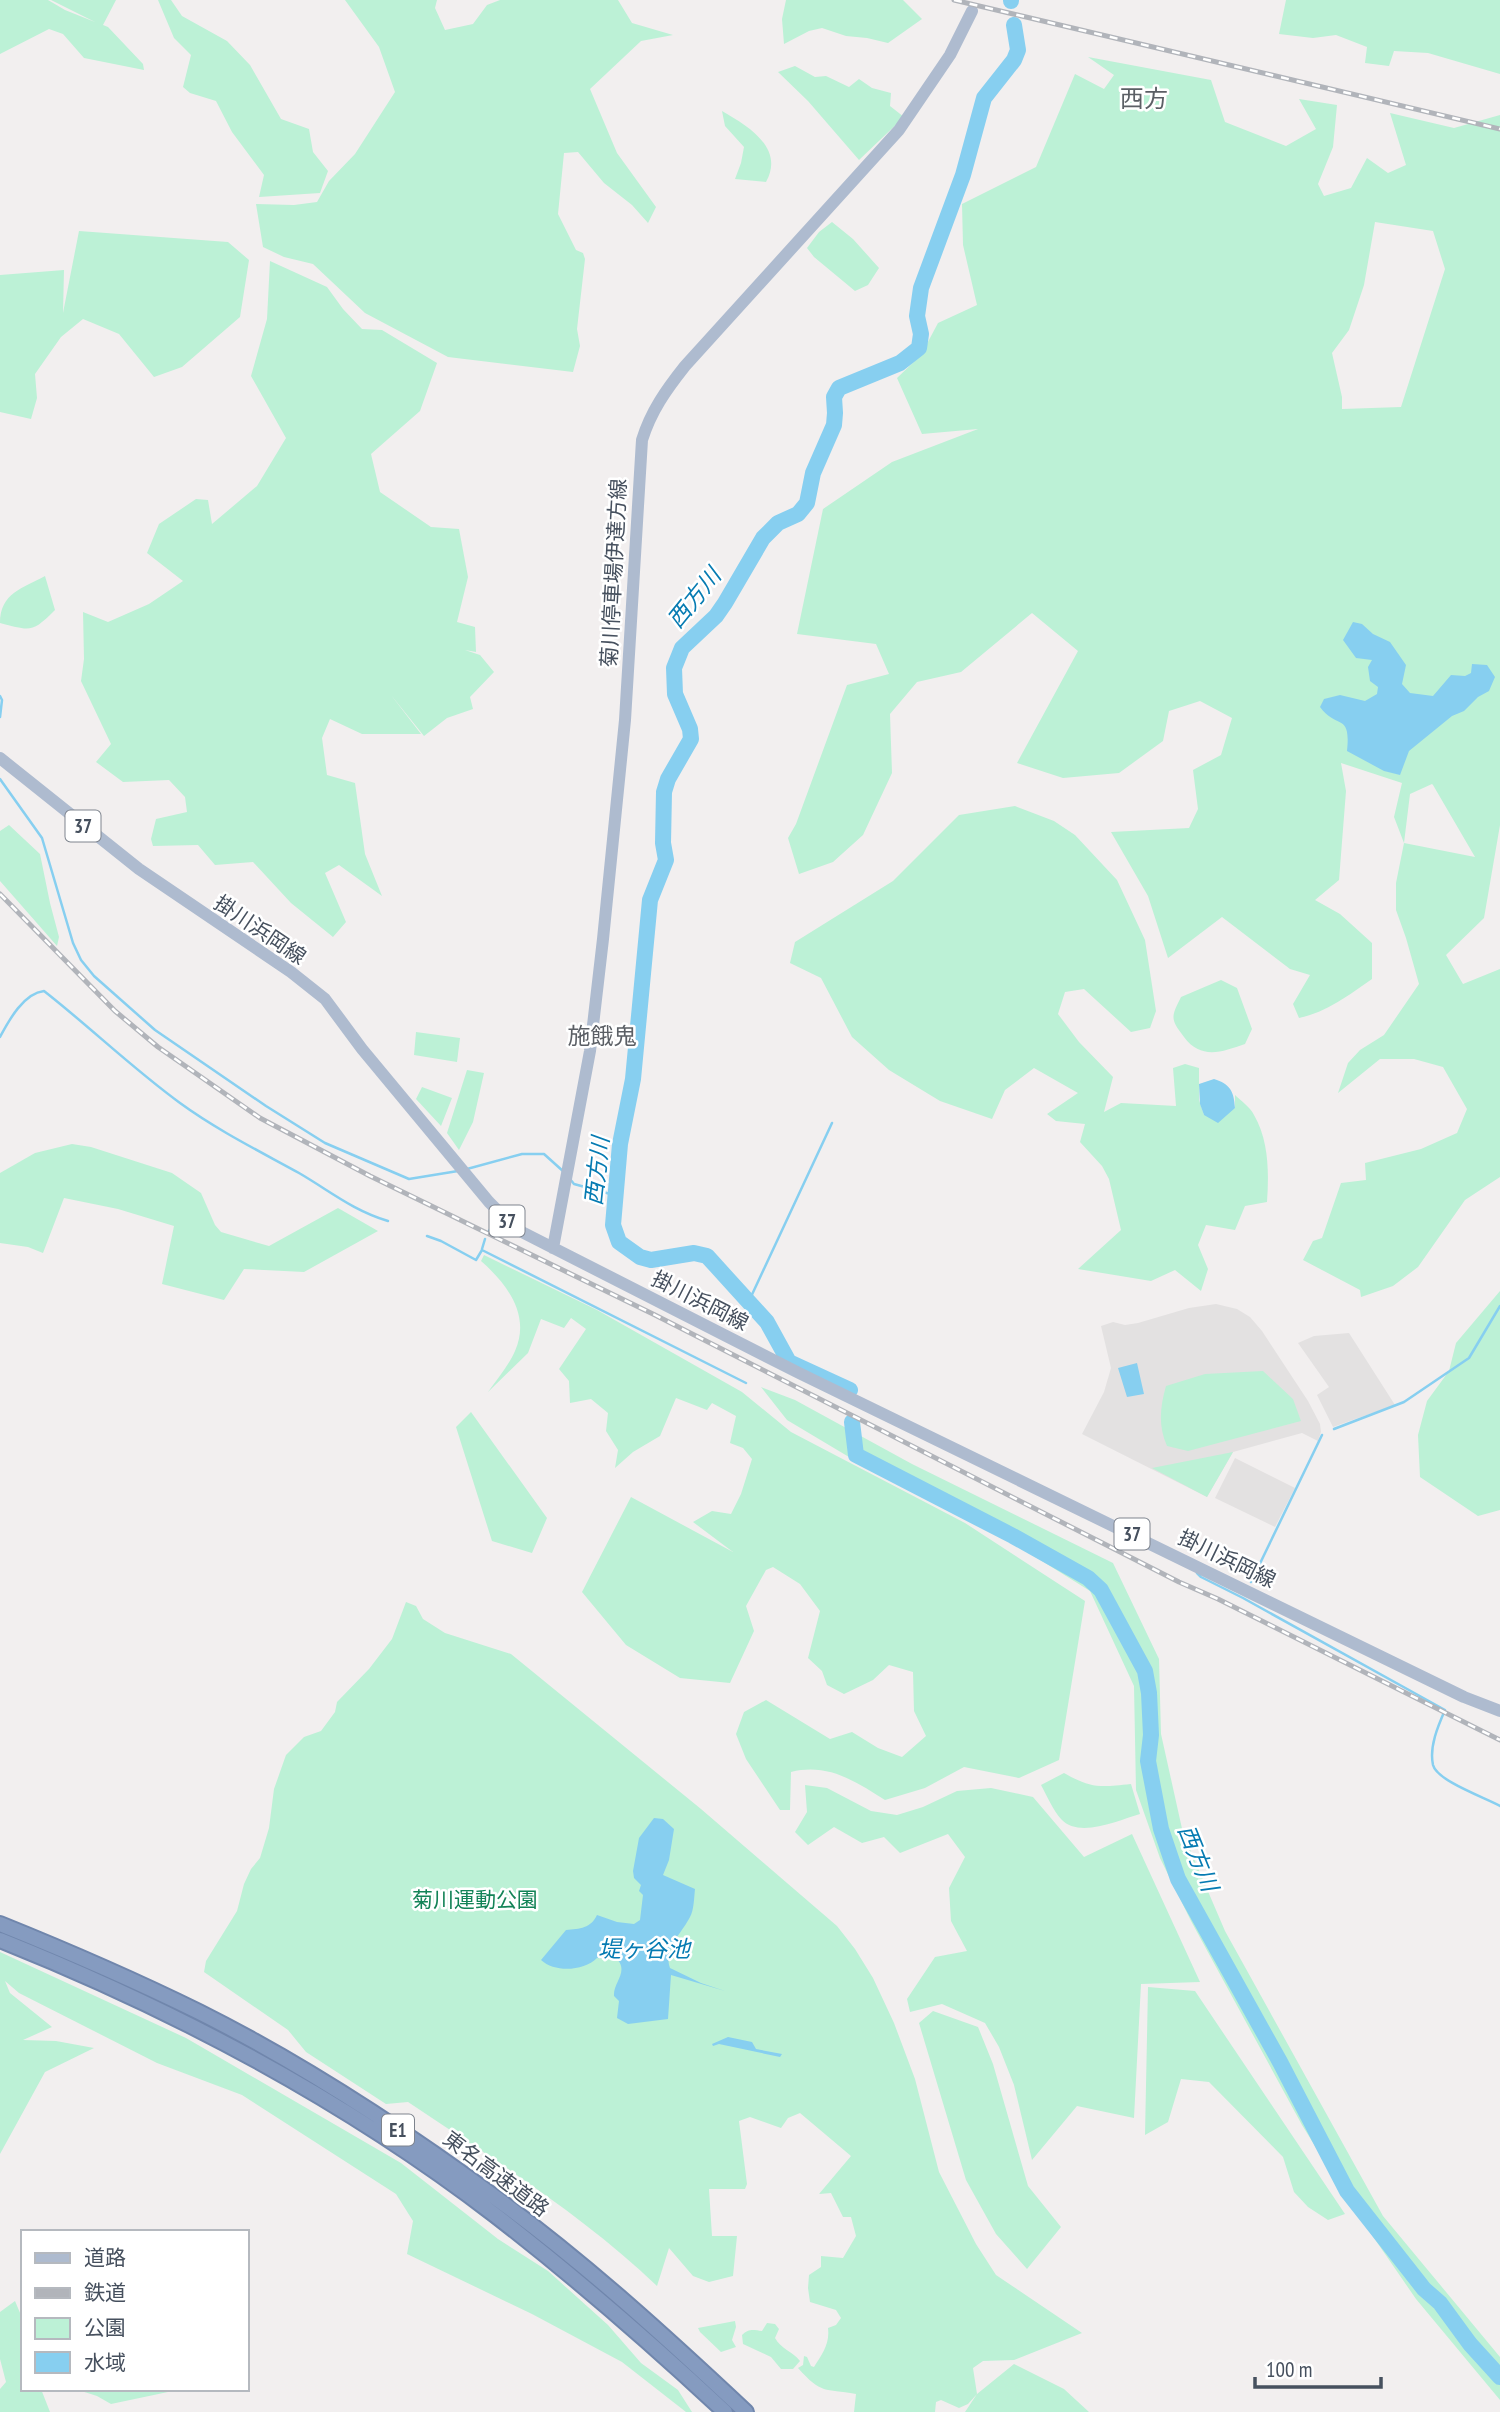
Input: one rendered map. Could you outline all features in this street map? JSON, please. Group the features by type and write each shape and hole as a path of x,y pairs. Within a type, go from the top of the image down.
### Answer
{"highway":[{"name":"東名高速道路","path":"0,1924 201,2013 360,2105 482,2188 556,2245 746,2412"},
{"name":"東名高速道路","path":"0,1940 114,1988 195,2027 273,2069 352,2117 505,2222 590,2291 725,2412"}],"main road":[{"name":"菊川停車場伊達方線","path":"554,1248 590,1051 603,939 625,720 642,440 647,425 661,396 685,366 899,130 950,55 972,11"},
{"name":"掛川浜岡線","path":"0,758 139,869 291,972 325,999 362,1049 499,1213 516,1229 799,1373 1500,1712"}],"shaded area":[{"path":"1216,1304 1237,1309 1250,1317 1262,1331 1308,1401 1320,1424 1321,1432 1318,1441 1302,1433 1233,1452 1207,1497 1082,1434 1104,1392 1111,1368 1101,1326 1113,1322 1125,1325 1138,1323 1189,1308"},
{"path":"1349,1333 1395,1405 1333,1427 1317,1395 1329,1387 1298,1343 1314,1336"},
{"path":"1235,1458 1295,1488 1275,1527 1215,1498"}],"green space":[{"path":"0,0 48,0 95,22 51,0 116,0 103,25 143,64 144,70 84,58 63,34 49,29 0,54"},
{"path":"158,0 171,0 182,16 227,41 250,65 281,119 309,129 313,152 328,171 320,193 259,197 264,175 232,132 216,101 190,93 183,87 191,55 174,38"},
{"path":"345,0 437,0 435,8 445,30 473,24 487,5 500,0 618,0 632,23 673,35 641,41 590,89 617,153 656,207 648,223 632,205 604,183 578,152 564,153 558,214 576,250 583,253 585,259 577,329 580,346 573,372 448,357 365,313 313,264 284,257 263,247 256,204 294,205 317,202 329,181 355,154 395,92 379,47"},
{"path":"786,0 903,0 922,19 888,43 846,36 822,28 809,31 784,44 782,19"},
{"path":"1286,0 1500,0 1500,74 1428,53 1394,51 1389,66 1365,63 1367,47 1336,35 1313,38 1279,34"},
{"path":"1088,57 1211,80 1225,122 1286,146 1316,129 1299,99 1337,105 1333,147 1318,184 1324,196 1351,188 1367,158 1388,173 1406,165 1390,113 1454,128 1500,115 1500,825 1484,918 1446,955 1463,984 1500,969 1500,1177 1465,1200 1418,1267 1393,1286 1361,1297 1360,1290 1303,1260 1313,1241 1322,1238 1341,1183 1366,1180 1365,1163 1421,1149 1457,1133 1467,1109 1443,1067 1414,1059 1380,1059 1338,1093 1348,1063 1360,1050 1384,1035 1419,984 1396,910 1396,883 1404,843 1394,817 1402,783 1341,763 1346,791 1339,880 1315,900 1340,914 1372,943 1372,979 1328,1007 1299,1018 1293,1004 1310,975 1290,969 1222,917 1168,958 1148,896 1111,832 1189,828 1198,809 1193,770 1221,755 1232,718 1200,701 1169,711 1163,741 1119,773 1063,778 1017,763 1078,651 1032,613 961,672 917,682 890,714 892,773 863,835 833,862 799,874 788,838 796,824 847,685 889,674 876,644 797,634 823,509 892,462 978,429 922,434 897,378 921,355 938,323 977,305 963,245 962,204 1036,167 1075,74 1104,89 1114,75","holes":["1375,222 1433,231 1445,269 1401,407 1342,409 1342,397 1332,353 1349,330 1364,285","1432,784 1475,857 1404,843 1410,794"]},
{"path":"795,66 815,77 826,76 849,87 859,79 872,88 891,93 890,106 904,117 859,160 808,101 778,72"},
{"path":"722,111 761,139 771,159 771,170 766,182 735,179 744,147 725,126"},
{"path":"832,222 853,239 879,268 868,285 855,291 807,248 819,232"},
{"path":"79,231 228,242 249,260 240,317 182,367 154,377 119,334 83,319 61,337 35,374 37,398 31,419 0,412 0,275 64,270 63,313"},
{"path":"270,261 327,287 362,329 382,330 437,363 420,411 371,454 380,492 431,527 459,529 468,577 457,622 475,627 476,652 465,650 480,655 494,672 470,697 473,709 447,718 424,736 391,695 421,734 362,734 330,719 322,738 327,775 355,783 365,854 382,896 339,865 325,873 346,922 333,937 291,903 253,862 215,865 198,845 153,846 151,839 156,819 187,812 185,797 169,780 123,782 96,762 111,744 81,681 84,659 83,612 108,622 149,604 183,581 147,553 159,524 196,499 208,500 212,524 257,486 286,438 251,376 267,319"},
{"path":"45,576 55,610 41,623 30,628 0,623 8,598"},
{"path":"1015,806 1054,821 1075,835 1117,880 1145,940 1156,1011 1150,1028 1131,1032 1084,989 1065,992 1058,1014 1079,1042 1113,1077 1104,1112 1121,1103 1176,1106 1173,1068 1185,1064 1199,1068 1199,1100 1204,1115 1235,1108 1235,1095 1250,1109 1263,1135 1267,1157 1267,1202 1245,1206 1235,1230 1206,1225 1198,1245 1208,1269 1201,1291 1175,1270 1151,1281 1078,1269 1121,1230 1109,1179 1102,1166 1080,1142 1085,1124 1056,1121 1047,1114 1078,1093 1034,1068 1005,1090 992,1119 940,1101 889,1070 852,1037 821,978 790,963 795,942 893,881 959,815"},
{"path":"9,825 40,854 59,937 57,946 0,881 0,831"},
{"path":"1221,980 1237,988 1252,1029 1245,1044 1212,1052 1197,1049 1176,1026 1174,1014 1181,997"},
{"path":"416,1032 460,1038 457,1062 414,1055"},
{"path":"467,1070 484,1073 473,1122 459,1150 447,1133"},
{"path":"422,1087 452,1098 441,1126 416,1099"},
{"path":"72,1144 91,1147 172,1173 201,1193 215,1225 221,1232 269,1246 338,1208 378,1231 304,1272 244,1269 224,1300 162,1284 174,1226 118,1209 64,1198 43,1253 28,1247 0,1243 0,1173 35,1153"},
{"path":"484,1255 597,1310 742,1392 791,1432 965,1523 1085,1601 1059,1760 1019,1778 964,1767 925,1788 885,1800 852,1780 829,1772 791,1772 790,1810 780,1810 746,1759 736,1734 744,1712 766,1700 830,1739 852,1732 878,1748 902,1757 926,1736 914,1711 913,1672 889,1665 873,1680 844,1694 827,1685 822,1671 808,1658 820,1611 800,1584 773,1567 766,1570 746,1606 754,1631 730,1683 680,1678 626,1645 582,1592 631,1497 733,1552 693,1522 712,1511 731,1514 741,1494 752,1459 743,1448 730,1443 736,1416 712,1403 707,1410 676,1398 660,1436 633,1452 615,1468 618,1450 606,1431 608,1413 591,1399 570,1403 569,1381 559,1369 586,1329 571,1318 564,1328 541,1319 528,1353 488,1392 515,1351 520,1325 514,1301 500,1280 481,1261"},
{"path":"1500,1291 1500,1510 1478,1516 1420,1477 1418,1435 1427,1401 1449,1371 1456,1343"},
{"path":"1263,1371 1293,1399 1301,1421 1188,1451 1167,1446 1161,1416 1166,1386 1205,1374"},
{"path":"761,1387 795,1400 912,1464 1113,1563 1159,1659 1161,1734 1183,1833 1225,1931 1383,2216 1500,2357 1500,2400 1416,2299 1354,2209 1302,2125 1191,1921 1160,1858 1136,1790 1134,1686 1090,1591 951,1504 854,1460 787,1420"},
{"path":"471,1412 547,1518 532,1553 492,1541 456,1427"},
{"path":"1233,1452 1207,1497 1152,1468"},
{"name":"菊川運動公園","path":"406,1602 416,1606 423,1619 445,1633 511,1654 701,1809 837,1926 873,1978 894,2023 915,2079 939,2172 976,2244 996,2275 1082,2333 1014,2360 983,2361 973,2368 977,2394 968,2404 959,2408 941,2400 936,2402 935,2412 854,2412 856,2394 818,2387 798,2368 803,2365 804,2356 814,2367 827,2344 828,2328 836,2325 841,2318 836,2310 810,2302 809,2275 821,2267 821,2256 843,2258 856,2236 851,2217 843,2217 831,2193 819,2194 851,2156 800,2113 788,2118 781,2128 750,2117 739,2121 747,2184 745,2189 709,2189 712,2236 737,2236 733,2276 709,2282 693,2276 669,2248 657,2286 599,2235 537,2189 408,2102 386,2104 306,2052 288,2030 204,1972 206,1961 237,1911 251,1869 260,1858 269,1828 274,1789 286,1755 304,1737 321,1731 335,1712 337,1702 369,1669 392,1639"},
{"path":"1064,1773 1096,1786 1131,1784 1140,1814 1088,1828 1069,1825 1058,1815 1041,1785"},
{"path":"805,1785 827,1788 871,1811 897,1815 923,1807 957,1791 991,1788 1033,1797 1084,1857 1132,1834 1200,1982 1141,1984 1134,2118 1077,2106 1032,2160 1014,2085 999,2047 985,2023 942,2004 910,2012 907,1999 935,1957 967,1951 951,1921 949,1888 965,1857 948,1834 900,1853 884,1837 862,1843 834,1827 808,1845 795,1832 807,1812"},
{"path":"0,1952 186,2038 401,2163 498,2239 548,2271 608,2325 641,2363 678,2390 692,2412 686,2412 622,2362 532,2314 407,2254 413,2221 396,2194 242,2095 157,2063 19,1993 5,1981 10,1993 52,2027 23,2040 56,2041 94,2048 45,2072 0,2154"},
{"path":"1148,1987 1195,1991 1345,2214 1328,2220 1308,2207 1294,2192 1283,2157 1209,2082 1181,2079 1168,2122 1145,2135"},
{"path":"933,2011 978,2027 993,2064 1028,2186 1061,2227 1027,2269 996,2234 966,2180 919,2023"},
{"path":"15,2301 21,2315 21,2391 42,2391 50,2412 0,2412 0,2389 6,2382 0,2359 0,2312"},
{"path":"735,2321 732,2340 736,2347 721,2352 698,2328"},
{"path":"767,2323 775,2324 779,2329 775,2338 777,2342 800,2361 793,2369 781,2369 771,2357 743,2344 742,2335 749,2330 762,2331"},
{"path":"1014,2364 1064,2389 1089,2412 965,2412 977,2394"},
{"path":"81,2391 168,2391 111,2404"}],"water":[{"path":"1353,622 1362,624 1373,634 1390,642 1406,665 1402,684 1410,693 1433,696 1451,675 1465,676 1471,673 1472,664 1487,665 1495,677 1489,691 1478,697 1464,711 1452,716 1409,751 1400,775 1384,771 1347,751 1345,726 1320,707 1324,699 1340,695 1365,701 1377,694 1378,687 1370,681 1368,667 1372,660 1356,658 1343,640"},
{"path":"1214,1079 1227,1086 1232,1093 1235,1108 1218,1123 1204,1115 1200,1104 1199,1084"},
{"path":"1137,1363 1144,1394 1127,1397 1118,1368"},
{"name":"堤ヶ谷池","path":"654,1818 663,1819 674,1829 669,1860 663,1875 695,1889 691,1914 669,1954 670,1968 725,1991 671,1975 668,2019 628,2024 617,2018 619,2001 614,1996 614,1991 621,1974 618,1960 597,1958 585,1966 561,1969 541,1960 566,1930 588,1925 597,1915 634,1924 640,1920 643,1895 639,1891 641,1885 634,1878 633,1871 639,1838"},
{"path":"728,2037 752,2042 756,2049 782,2054 780,2057 719,2044 713,2046 712,2044"}],"waterway":[{"name":"西方川","path":"850,1390 789,1362 767,1322 707,1256 694,1253 651,1260 640,1257 619,1242 613,1225 620,1144 633,1079 650,900 666,860 663,843 664,792 668,779 691,739 690,729 675,694 674,668 682,648 716,616 725,603 763,538 778,523 798,514 807,503 813,473 834,425 834,397 839,388 900,363 919,348 921,334 917,316 921,288 963,175 984,98 1014,60 1018,50 1014,25"},
{"path":"0,696 0,717"},
{"path":"0,779 42,838 73,943 81,960 94,976 155,1030 325,1143 409,1179 458,1171"},
{"path":"0,1037 24,1002 44,991 145,1076 194,1113 352,1206 388,1221"},
{"path":"749,1301 832,1123"},
{"path":"467,1169 522,1154 544,1154 564,1172"},
{"path":"570,1179 574,1184 614,1195"},
{"path":"488,1233 497,1216"},
{"path":"427,1236 476,1260 482,1250 746,1383"},
{"path":"482,1249 485,1239"},
{"path":"1334,1429 1404,1402 1469,1358 1500,1306"},
{"name":"西方川","path":"852,1422 856,1455 1013,1536 1088,1578 1101,1590 1145,1671 1151,1735 1148,1761 1161,1829 1178,1879 1280,2062 1347,2191 1424,2289 1440,2303 1470,2344 1500,2377"},
{"path":"1251,1582 1322,1435"},
{"path":"1197,1573 1445,1710 1433,1744 1432,1758 1436,1771 1452,1783 1500,1806"}],"railway":[{"path":"954,0 1500,129"},
{"path":"0,894 115,1011 158,1047 260,1118 370,1176 655,1315 1179,1582 1500,1740"}],"district":[{"name":"西方","path":"1144,99"},
{"name":"施餓鬼","path":"602,1036"}]}
